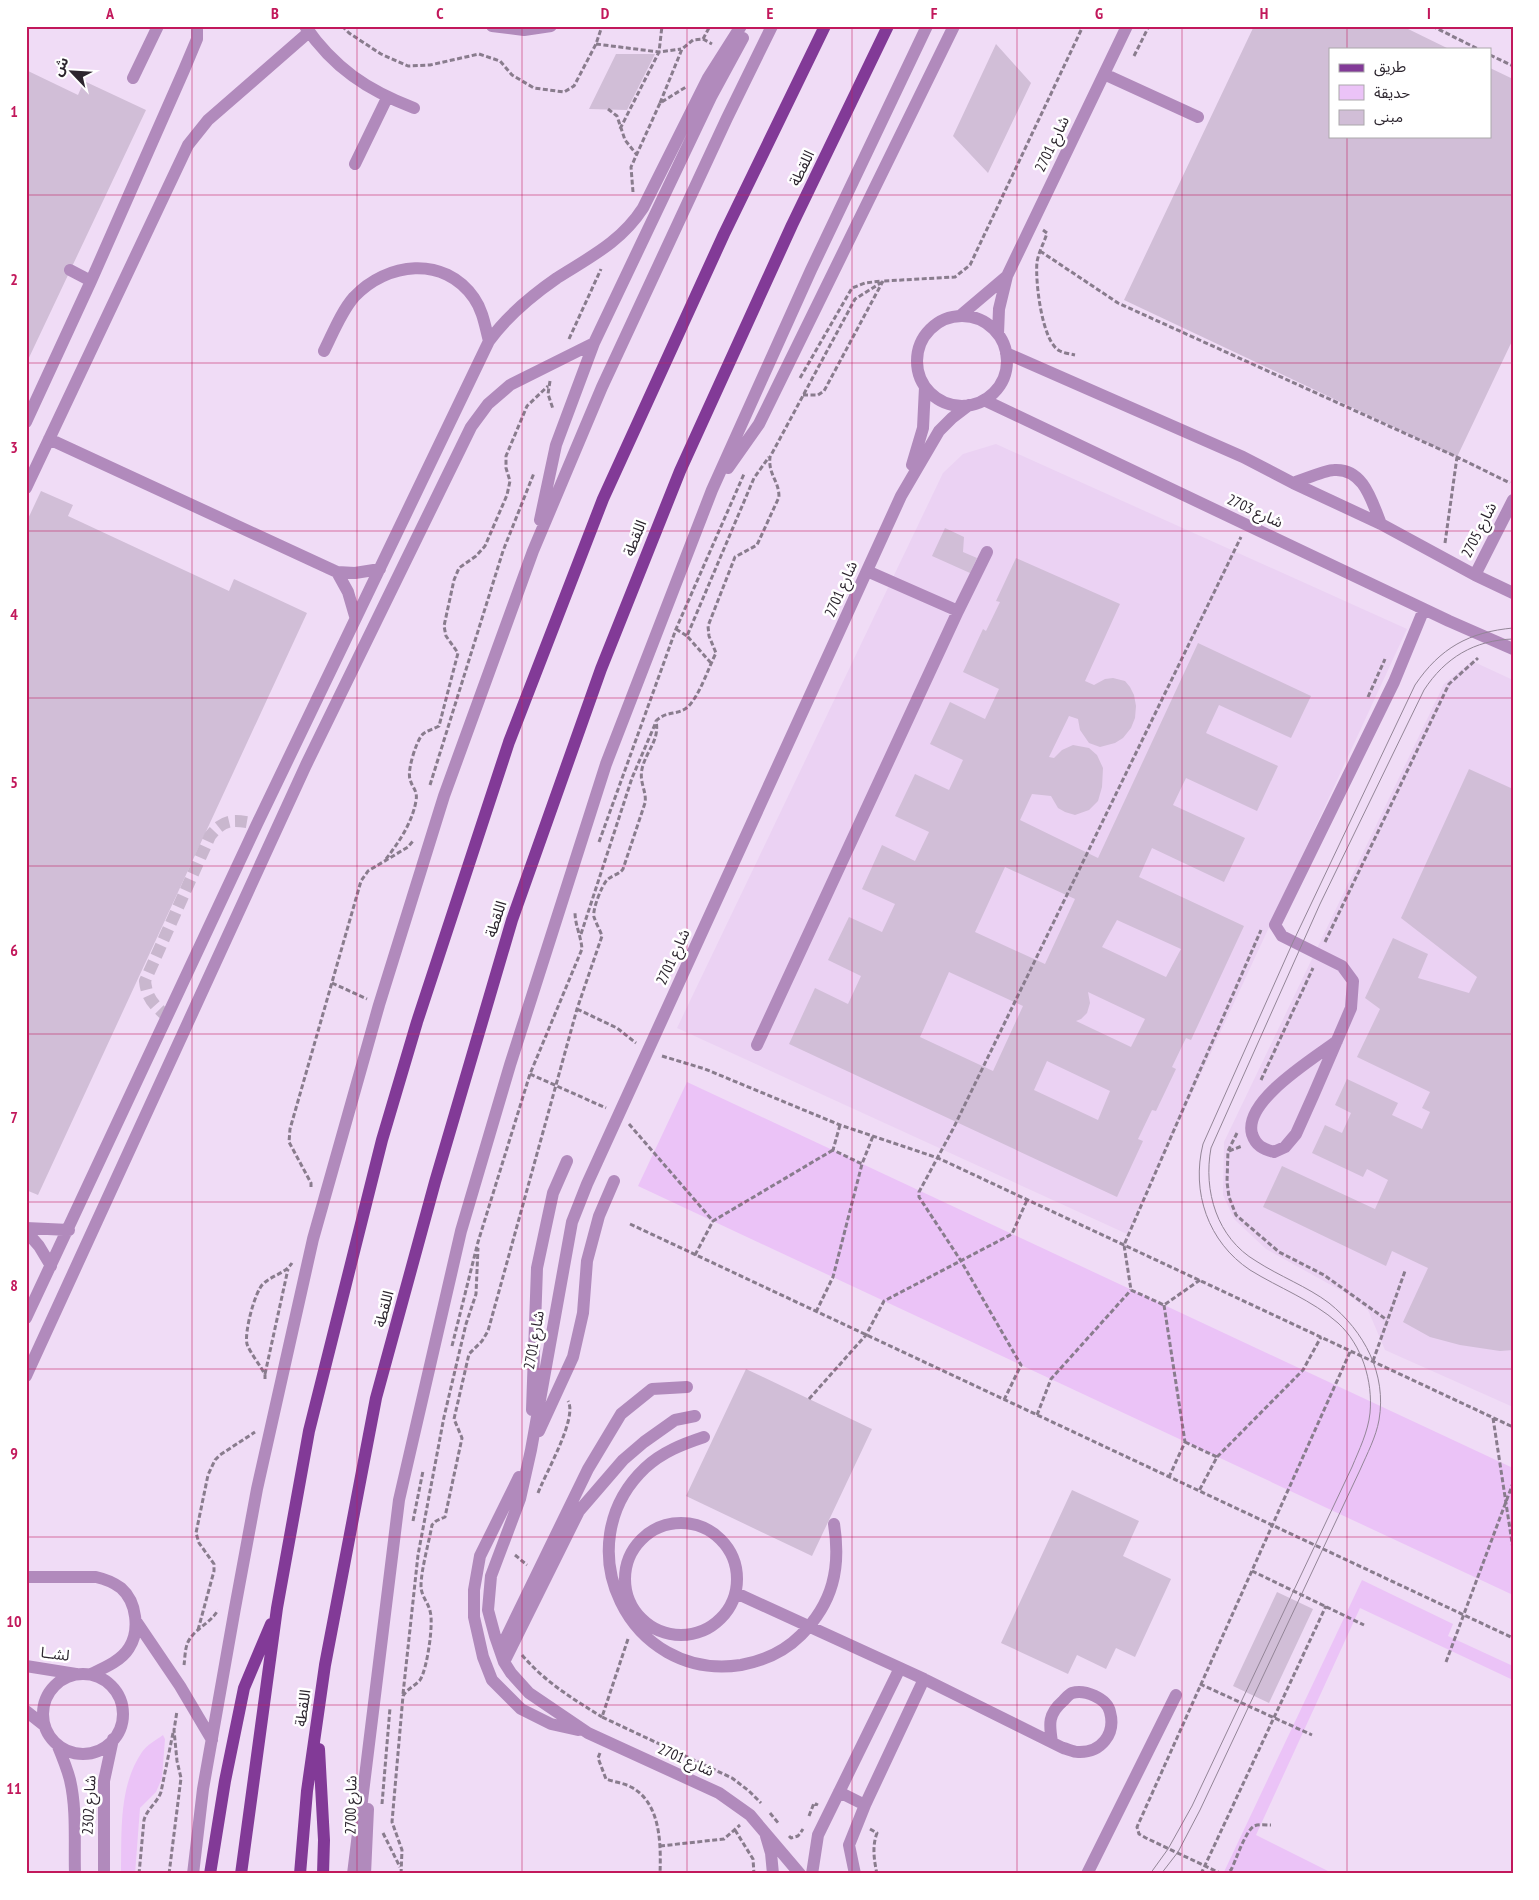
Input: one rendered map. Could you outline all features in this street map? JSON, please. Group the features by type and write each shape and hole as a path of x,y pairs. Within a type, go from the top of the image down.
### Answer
{"main road":[{"path":"241,1874 278,1608 310,1431 382,1140 420,1013 509,742 603,499 724,234 825,26"},
{"name":"اللقطة","path":"300,1874 307,1791 325,1665 376,1398 435,1182 512,920 601,668 680,471 792,225 888,26"},
{"path":"210,1874 225,1781 244,1688 278,1608"},
{"path":"317,1720 324,1840 323,1874"}],"street":[{"path":"133,78 158,26"},
{"path":"26,422 91,281 197,39 197,26"},
{"path":"492,26 524,30 551,26"},
{"path":"26,1318 356,616 489,341 498,328 520,306 556,279 598,253 632,224 643,208 708,78 741,26"},
{"path":"533,551 556,445 594,343 711,97 749,26"},
{"path":"193,1874 203,1789 257,1489 313,1239 379,1005 444,796 533,551 602,387 726,118 772,26"},
{"path":"352,1874 399,1500 461,1231 510,1065 606,764 712,490 811,270 927,26"},
{"path":"712,490 759,424 954,26"},
{"name":"شارع 2701","path":"998,334 999,309 1007,276 1127,26"},
{"path":"26,488 188,144 208,120 307,29 336,63 358,80 387,98 414,108"},
{"path":"1104,74 1198,117"},
{"path":"355,164 387,98"},
{"path":"643,208 656,213"},
{"path":"324,351 345,309 353,298 372,282 394,271 428,268 449,276 467,290 480,308 489,341"},
{"path":"70,270 91,281"},
{"name":"شارع 2701","path":"961,315 1007,276"},
{"path":"961,315 975,317 988,324 998,334 1006,353 1006,367 1002,380 995,391 984,400 969,405 956,406 933,396 925,387 919,374 917,360 919,346 925,334 935,324 961,315"},
{"path":"26,1376 306,765 471,427 488,404 510,385 594,343"},
{"path":"1006,353 1232,452 1381,524 1475,575 1513,592"},
{"name":"شارع 2701","path":"901,496 923,428 925,387"},
{"name":"شارع 2703","path":"984,400 1424,609 1513,649"},
{"name":"شارع 2701","path":"588,1733 529,1693 511,1673 502,1656 488,1610 490,1576 520,1498 531,1450 572,1222 647,1050 901,496 939,431 969,405"},
{"path":"49,439 337,572 355,573 380,568"},
{"path":"1293,483 1334,470 1349,473 1358,478 1366,487 1381,524"},
{"name":"شارع 2705","path":"1475,575 1513,500"},
{"path":"757,1045 987,552"},
{"path":"867,571 958,611"},
{"path":"337,572 348,592 356,616"},
{"path":"1337,1041 1277,1086 1258,1106 1250,1126 1254,1141 1261,1148 1274,1152 1286,1147 1296,1134 1337,1041 1351,1008 1353,981 1342,966 1282,936 1276,925 1394,682 1424,609"},
{"path":"531,1450 536,1268 553,1193 567,1161"},
{"path":"531,1450 573,1358 583,1313 588,1261 599,1216 614,1182"},
{"path":"26,1229 68,1230"},
{"path":"26,1229 51,1266"},
{"path":"502,1656 537,1573 588,1469 621,1414 652,1389 687,1387"},
{"path":"502,1656 513,1645 580,1511 623,1460 644,1442 675,1420 695,1416"},
{"path":"704,1437 674,1448 645,1468 633,1480 616,1511 610,1537 609,1563 618,1597 637,1621 648,1639 663,1650 687,1660 713,1666 731,1666 766,1658 789,1644 809,1626 820,1612 828,1596 834,1579 837,1561 834,1524"},
{"name":"شارع 2701","path":"531,1450 480,1556 474,1590 474,1617 483,1657 492,1680 521,1709 551,1724 588,1733 719,1793 750,1815 764,1829 800,1874"},
{"path":"680,1522 705,1527 725,1543 731,1552 736,1566 738,1582 731,1606 714,1625 695,1633 676,1635 662,1632 637,1621 627,1595 625,1581 626,1568 637,1544 651,1532 668,1524 680,1522"},
{"path":"26,1578 96,1577 106,1579 122,1590 128,1599 136,1621 180,1686 212,1740"},
{"path":"736,1593 924,1679 1063,1748 1077,1752 1092,1751 1101,1745 1111,1731 1110,1710 1100,1699 1085,1693 1071,1693 1054,1708 1049,1724 1052,1742"},
{"path":"85,1674 107,1682 118,1695 122,1706 122,1718 114,1739 104,1748 92,1753 68,1750 57,1744 45,1726 43,1715 44,1703 50,1692 62,1680 85,1674 115,1662 128,1650 135,1636 136,1621"},
{"name":"لشــا","path":"26,1666 85,1674"},
{"path":"812,1874 818,1835 900,1668"},
{"path":"855,1874 849,1845 865,1805 924,1679"},
{"path":"1088,1874 1176,1695"},
{"path":"26,1711 45,1726"},
{"name":"شارع 2700","path":"365,1874 369,1737"},
{"name":"شارع 2302","path":"104,1874 104,1781 114,1739"},
{"name":"شارع 2302","path":"57,1744 71,1782 75,1874"},
{"path":"839,1792 865,1805"},
{"name":"شارع 2701","path":"764,1829 771,1853 773,1874"}],"path":[{"path":"342,26 349,33 381,54 408,66 430,64 480,54 500,61 512,75 534,88 564,92 574,86 596,44 602,26"},
{"path":"620,129 659,52 662,26"},
{"path":"703,39 710,26"},
{"path":"795,386 852,288 865,283 955,277 970,265 1082,26"},
{"path":"1134,56 1148,26"},
{"path":"1432,26 1476,48"},
{"path":"633,194 634,187 631,167 682,49 693,40 703,39 712,44 707,52"},
{"path":"596,44 659,52 682,49"},
{"path":"1492,56 1513,66"},
{"path":"660,103 685,88 689,83"},
{"path":"608,109 617,116 625,140 637,155"},
{"path":"1040,229 1048,232 1037,264 1037,284 1043,318 1050,342 1058,351 1075,355"},
{"path":"1040,251 1118,303 1457,457 1510,483"},
{"path":"555,416 548,394 549,385 602,265"},
{"path":"687,636 754,478 770,457 855,299 884,281"},
{"path":"803,395 818,395 824,391 884,281"},
{"path":"384,861 401,840 416,800 416,789 410,779 409,770 417,744 422,734 439,726 456,666 458,653 446,636 444,626 454,580 459,568 476,556 485,546 507,495 510,481 506,468 506,456 527,406 549,385"},
{"path":"581,934 632,778 656,721 662,715 684,709 692,702 716,652 709,636 708,626 735,557 757,545 779,496 779,488 768,468 770,457"},
{"path":"1442,556 1448,535 1457,457"},
{"path":"598,844 676,630 746,469"},
{"path":"428,792 503,551 535,471"},
{"path":"1004,1400 1021,1365 961,1261 919,1198 920,1188 938,1158 1247,525"},
{"path":"676,630 687,636 711,663"},
{"path":"1258,1088 1319,955 1449,684 1478,658"},
{"path":"403,1696 407,1690 420,1680 424,1668 432,1620 430,1610 422,1596 421,1586 432,1525 445,1517 462,1438 454,1419 469,1354 482,1341 488,1331 577,1009 602,936 594,917 594,911 607,880 620,873 623,869 645,803 646,796 641,782 642,767 656,738 658,729 656,721"},
{"path":"1513,771 1513,776"},
{"path":"312,1191 310,1182 289,1142 290,1129 361,881 368,871 408,847 414,840"},
{"path":"452,1347 478,1242 530,1074 582,949 581,934 575,920 576,907"},
{"path":"332,983 379,1005"},
{"path":"577,1009 617,1028 647,1050 706,1070 840,1125 938,1158 1513,1427"},
{"path":"530,1074 618,1114 713,1220"},
{"path":"1241,1124 1228,1151 1229,1198 1236,1215 1279,1252 1324,1275 1387,1320"},
{"path":"695,1255 713,1220 833,1150 840,1125"},
{"path":"816,1312 833,1277 862,1164 873,1136"},
{"path":"833,1150 862,1164"},
{"path":"809,1399 866,1335 884,1301 1012,1234 1027,1200"},
{"path":"630,1224 1513,1638"},
{"path":"401,1874 402,1850 392,1822 418,1555 444,1417 466,1324 476,1294 478,1242"},
{"path":"1124,1245 1131,1290"},
{"path":"265,1381 288,1269 293,1261"},
{"path":"265,1375 247,1344 247,1331 258,1292 263,1284 288,1269"},
{"path":"1373,1360 1406,1271"},
{"path":"1164,1305 1200,1280"},
{"path":"1131,1290 1164,1305"},
{"path":"1036,1415 1051,1379 1131,1290"},
{"path":"1164,1305 1185,1442 1169,1477"},
{"path":"1199,1491 1217,1457 1302,1370 1321,1337"},
{"path":"1270,1825 1254,1827 1248,1834 1231,1870 1223,1874 1139,1834 1137,1827 1350,1352"},
{"path":"536,1498 556,1456 571,1408 568,1400 555,1397"},
{"path":"1492,1418 1513,1550"},
{"path":"198,1630 214,1571 214,1564 199,1544 196,1533 208,1475 215,1460 220,1455 255,1431 254,1441"},
{"path":"1185,1442 1217,1457"},
{"path":"412,1527 423,1470"},
{"path":"1446,1662 1513,1483"},
{"path":"512,1562 518,1547"},
{"path":"515,1555 537,1573"},
{"path":"1252,1571 1364,1625"},
{"path":"1201,1874 1326,1606"},
{"path":"139,1874 144,1820 158,1801 161,1792 174,1730 187,1643 198,1630 213,1619 219,1609"},
{"path":"602,1717 637,1621"},
{"path":"513,1645 536,1672 561,1691 602,1717 732,1778 749,1790 781,1826"},
{"path":"1200,1684 1312,1735"},
{"path":"382,1806 391,1703"},
{"path":"169,1874 181,1778 174,1730"},
{"path":"605,1740 598,1758 606,1779 631,1787 648,1800 657,1822 660,1846 660,1874"},
{"path":"660,1846 724,1839 750,1815 760,1801"},
{"path":"785,1834 792,1838 798,1836 803,1830 814,1803 830,1810"},
{"path":"858,1824 877,1833 874,1839 874,1860 878,1874"},
{"path":"381,1828 401,1869"},
{"path":"735,1830 753,1859 754,1874"}],"shaded area":[{"path":"996,444 1407,629 1127,1234 677,1028 943,473 963,454"},
{"path":"1472,661 1513,680 1513,1407 1385,1350 1368,1310 1349,1295 1266,1249 1234,1219 1223,1195 1224,1142 1444,684"}],"green space":[{"path":"687,1082 1513,1468 1513,1595 638,1186"},
{"path":"1362,1580 1453,1624 1448,1636 1513,1666 1513,1680 1360,1608 1256,1835 1334,1874 1223,1874"},
{"path":"163,1735 165,1739 162,1778 156,1792 140,1808 135,1874 121,1874 123,1811 129,1780 142,1752"}],"building":[{"path":"1254,26 1402,26 1447,48 1329,48 1329,138 1492,138 1492,69 1513,79 1513,339 1457,457 1124,300"},
{"path":"996,44 1031,83 988,173 953,136"},
{"path":"616,54 655,54 627,110 589,109"},
{"path":"26,70 78,95 84,81 146,110 26,364"},
{"path":"41,491 73,505 68,516 229,591 234,579 307,613 38,1195 26,1190 26,523"},
{"path":"945,528 964,537 963,552 977,558 970,573 932,556"},
{"path":"1016,558 1120,604 1085,681 1094,685 1105,679 1113,678 1125,681 1134,695 1136,706 1135,718 1131,728 1123,738 1115,743 1100,747 1089,743 1080,730 1078,719 1069,716 1049,757 1054,758 1062,750 1073,745 1089,748 1097,755 1103,768 1102,787 1098,801 1089,810 1075,815 1058,808 1051,796 1032,794 1020,820 1098,858 1198,643 1311,696 1291,738 1219,705 1206,733 1278,766 1257,811 1186,778 1173,805 1245,838 1224,882 1152,848 1139,877 1244,926 1191,1040 1186,1038 1172,1067 1176,1069 1156,1111 1152,1110 1138,1139 1143,1141 1117,1197 789,1044 815,988 848,1004 861,976 828,960 849,917 882,932 895,904 862,889 882,845 915,861 929,832 895,816 915,774 949,790 963,760 930,744 950,702 985,719 999,689 963,672 983,629 986,631 1000,602 996,601","holes":["1005,867 1075,899 1045,964 975,932","1117,920 1181,949 1166,977 1102,947","949,972 1023,1006 993,1071 920,1037","1088,992 1145,1019 1131,1047 1076,1021 1087,1013 1090,1003","1047,1061 1110,1091 1098,1120 1034,1090"]},
{"path":"1469,769 1513,789 1513,1350 1500,1351 1460,1345 1430,1337 1403,1322 1428,1268 1392,1251 1386,1266 1263,1207 1282,1166 1375,1209 1388,1180 1367,1169 1363,1177 1312,1153 1325,1125 1342,1133 1351,1113 1335,1105 1347,1079 1398,1103 1392,1115 1422,1129 1430,1112 1422,1108 1430,1092 1357,1057 1380,1009 1365,998 1393,938 1428,954 1418,978 1469,993 1477,977 1401,918"},
{"path":"746,1369 872,1429 812,1556 686,1496"},
{"path":"1072,1490 1139,1521 1123,1556 1171,1579 1135,1657 1116,1648 1106,1669 1077,1655 1068,1674 1001,1643"},
{"path":"1277,1592 1313,1609 1269,1703 1233,1686"}],"tunnel":[{"path":"168,1018 150,998 145,981 210,836 215,830 231,821 257,824"}],"tram line":[{"path":"1150,1874 1168,1849 1192,1806 1352,1467 1365,1434 1370,1413 1368,1376 1354,1342 1346,1332 1328,1315 1250,1270 1235,1259 1223,1245 1206,1214 1202,1198 1199,1180 1203,1144 1293,942 1415,685 1435,661 1457,644 1483,633 1513,628"},
{"path":"1161,1874 1178,1852 1200,1810 1360,1470 1376,1433 1381,1403 1376,1370 1370,1355 1362,1340 1342,1314 1321,1297 1256,1261 1231,1240 1216,1212 1211,1197 1209,1181 1211,1148 1320,904 1424,690 1441,669 1462,653 1486,643 1513,639"}]}
